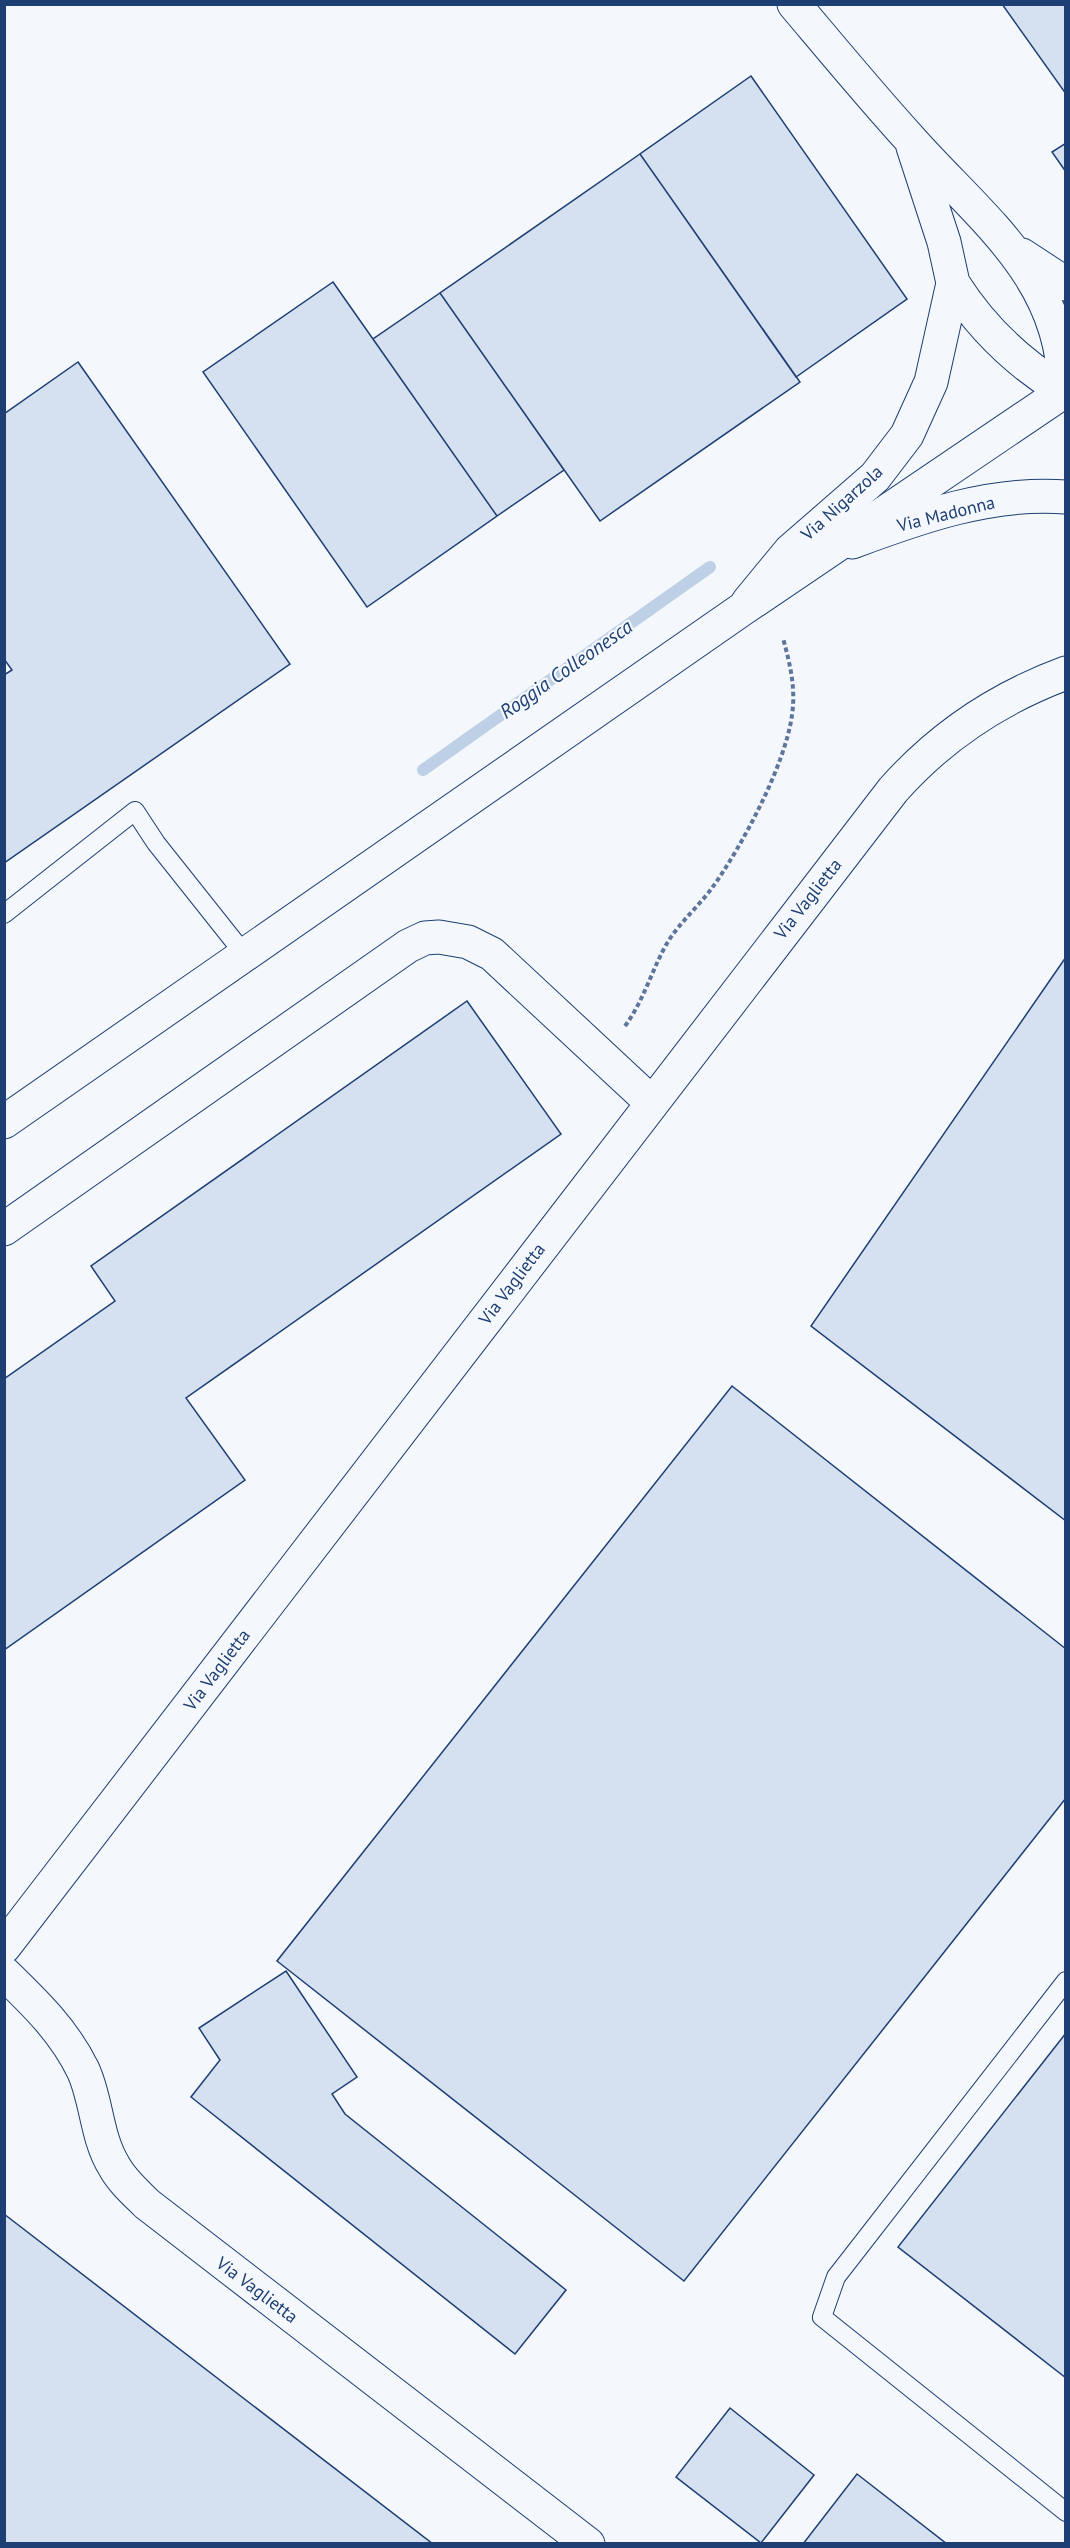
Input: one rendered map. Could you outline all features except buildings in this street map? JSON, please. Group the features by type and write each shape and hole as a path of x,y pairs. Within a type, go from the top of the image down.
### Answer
{"street":[{"name":"Via Nigarzola","path":"794,4 910,140 1014,249 1065,284"},
{"name":"Via Nigarzola","path":"741,610 790,551 868,483 907,435 931,382 941,346 953,283 944,242 910,140"},
{"name":"Via Nigarzola","path":"1014,249 1053,315 1064,354 1065,390"},
{"name":"Via Nigarzola","path":"953,283 981,322 1012,355 1065,390"},
{"path":"4,1122 741,610 1065,390"},
{"name":"Via Madonna","path":"830,549 910,520 959,507 1006,499 1065,497"},
{"name":"Via Vaglietta","path":"4,1947 651,1102 909,772 944,739 988,710 1065,672"},
{"path":"4,1229 408,946 425,938 453,938 492,954 651,1102"},
{"name":"Via Vaglietta","path":"4,1973 54,2023 70,2046 88,2082 103,2140 111,2160 147,2204 588,2544"}],"lane":[{"path":"4,914 135,810 156,843 245,955"},
{"path":"1065,1981 836,2277 822,2317 1065,2512"}],"path":[{"path":"639,1007 666,944 712,887 755,818 782,752 792,715 792,674 783,638"}],"waterway":[{"name":"Roggia Colleonesca","path":"423,770 710,567"}]}
